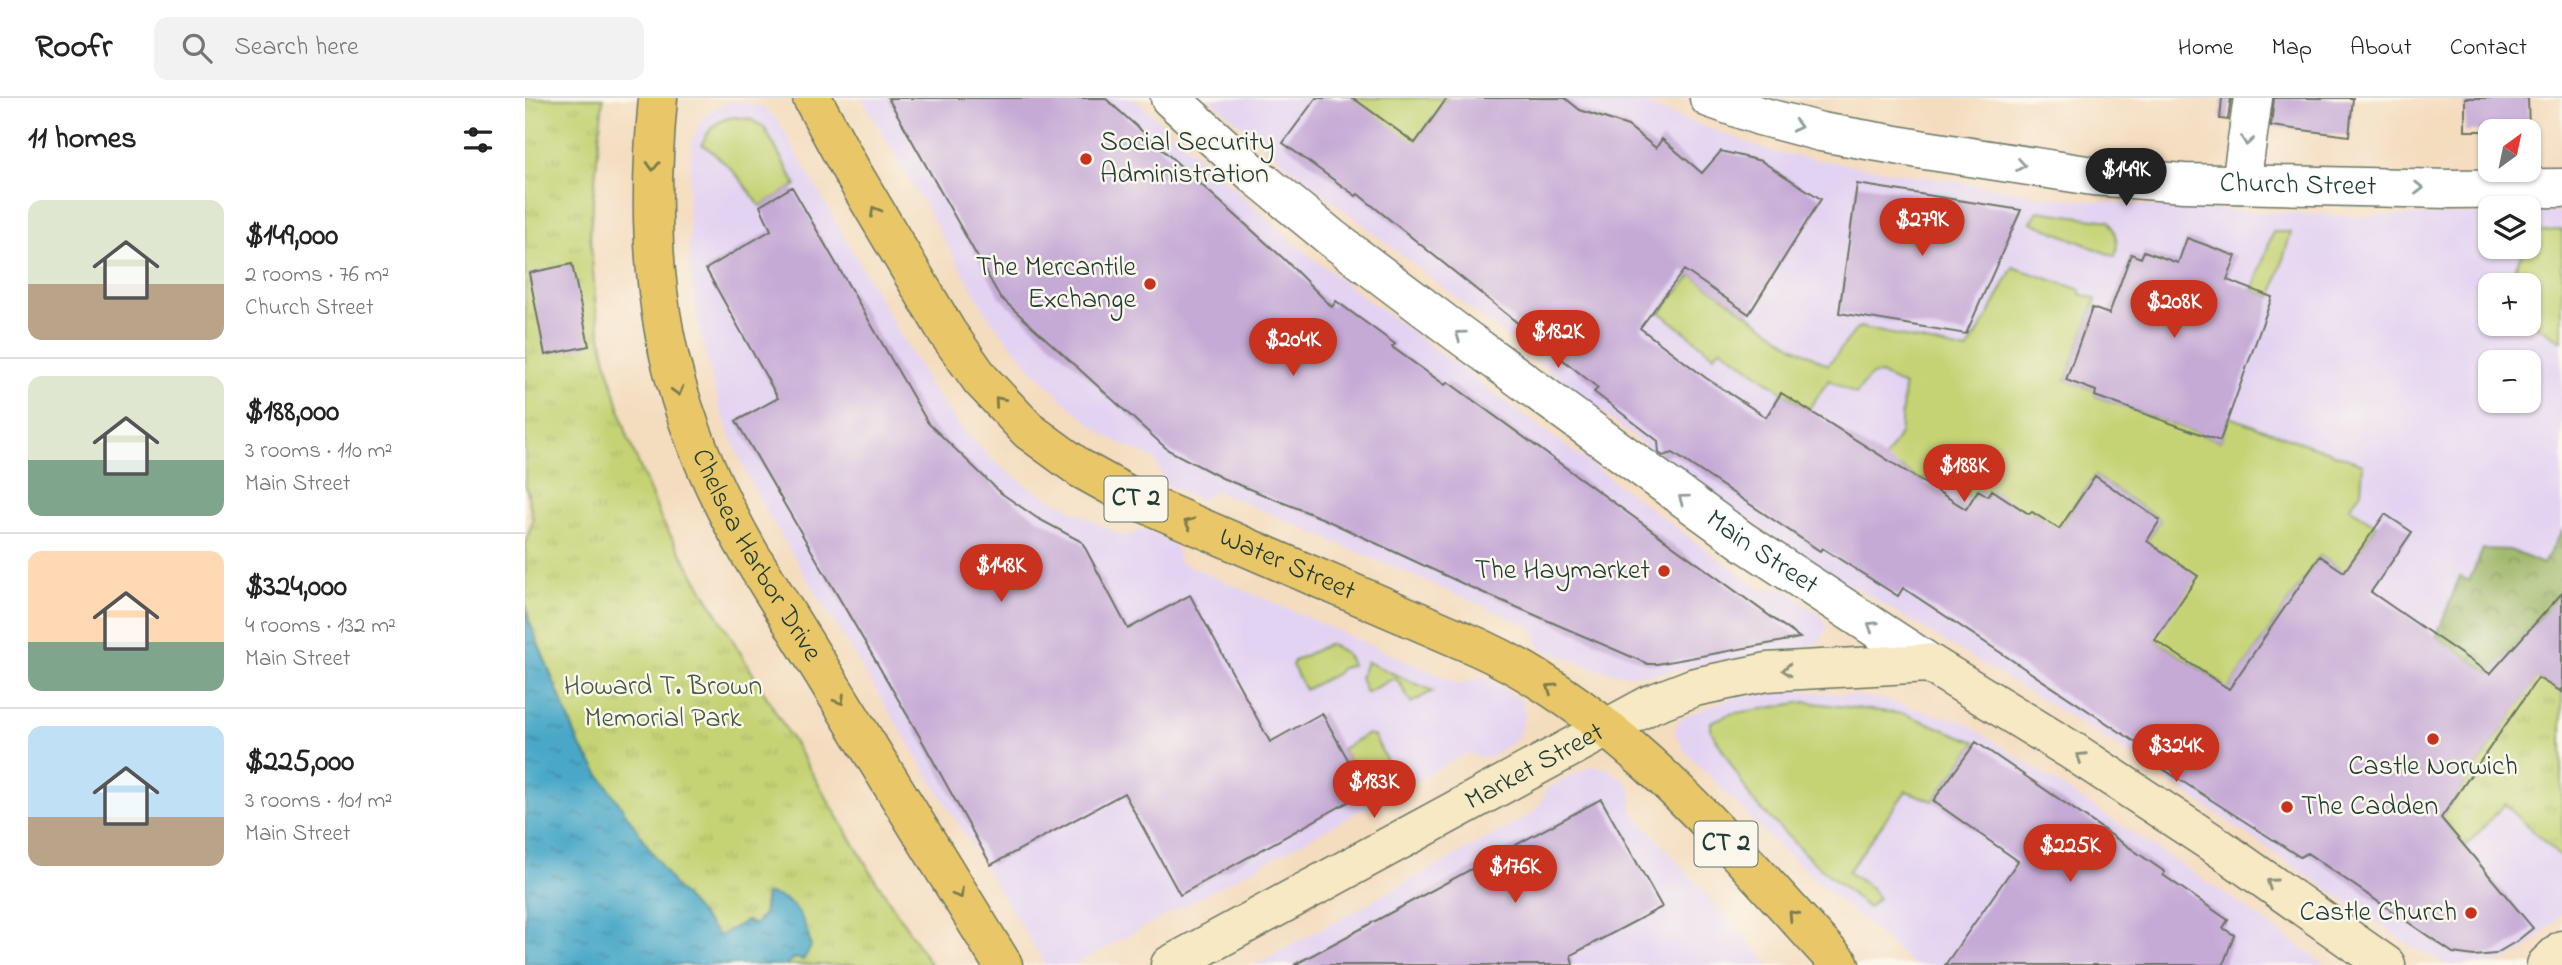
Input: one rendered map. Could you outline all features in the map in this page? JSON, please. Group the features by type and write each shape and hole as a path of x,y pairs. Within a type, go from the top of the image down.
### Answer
{"highway":[{"name":"Chelsea Harbor Drive","path":"658,98 652,203 655,274 670,365 691,431 708,473 745,545 1003,965"},
{"name":"Water Street","path":"812,98 851,170 947,332 999,402 1045,445 1090,474 1166,513 1496,655 1555,690 1650,764 1840,965"}],"main road":[{"name":"Market Street","path":"1170,965 1675,693 1730,678 1805,669 1929,663"},
{"name":"Main Street","path":"1929,663 2085,759 2386,965"},
{"path":"2546,965 2562,950"}],"street":[{"name":"Main Street","path":"1170,98 1304,215 1455,331 1744,542 1929,663"},
{"name":"Church Street","path":"1709,98 1801,127 1925,150 2093,176 2185,183 2449,189 2562,188"},
{"path":"2241,184 2253,98"}],"shaded area":[{"path":"862,98 1134,98 1299,247 1342,281 1760,589 1766,591 1781,587 1822,617 1827,627 1824,636 1820,642 1806,647 1665,672 1630,675 1598,670 1543,649 1529,626 1219,492 1214,491 1200,500 1171,487 1166,483 1154,459 1104,435 1062,399 1030,367 990,319"},
{"path":"1209,98 1628,98 1776,153 2050,197 2159,207 2354,216 2478,214 2478,259 2541,259 2541,213 2562,212 2562,913 2528,948 2512,958 2495,963 2449,965 2414,948 2111,742 1853,586 1843,590 1793,559 1792,549 1683,476 1287,165"},
{"path":"742,102 764,108 779,122 930,387 966,434 997,464 1030,488 1120,535 1126,536 1145,529 1174,543 1180,562 1459,684 1479,678 1486,679 1521,700 1525,713 1518,738 1489,758 1466,754 1074,965 1045,965 767,513 746,473 719,406 700,334 690,270 688,198 692,142 698,126 709,112 727,103"},
{"path":"1793,690 1889,701 1964,722 2239,903 2326,965 1914,965 1779,848 1684,750 1675,733 1675,726 1685,716 1735,697"},
{"path":"1591,766 1606,768 1628,783 1632,792 1632,810 1636,816 1770,965 1255,965 1530,815 1538,808 1547,788"}],"green space":[{"name":"Howard T. Brown Memorial Park","path":"525,98 603,98 590,232 596,309 606,361 628,438 662,521 875,879 931,965 786,965 797,957 766,894 763,915 754,925 746,921 719,936 676,888 579,744 529,621 525,601 525,545 533,520 525,482"},
{"path":"1353,98 1447,98 1402,162"},
{"path":"734,117 750,119 764,127 796,185 760,206 734,172 702,144 714,126"},
{"path":"2038,211 2109,221 2116,239 2115,257 2031,222"},
{"path":"2562,230 2562,341 2541,328 2541,273 2513,273 2519,259 2541,259 2541,232"},
{"path":"2273,232 2291,232 2272,297 2253,290"},
{"path":"2013,267 2081,290 2081,294 2096,299 2066,380 2096,391 2095,396 2220,441 2229,417 2363,464 2361,492 2349,508 2377,525 2344,572 2320,556 2225,695 2205,708 2221,683 2155,640 2147,541 2160,520 2095,476 2054,536 2042,518 2032,512 2027,518 1992,490 1988,496 1978,490 1972,499 1930,472 1923,481 1900,468 1868,486 1900,434 1904,386 1881,374 1871,375 1856,394 1829,380 1808,410 1721,348 1714,355 1660,312 1692,275 1793,346 1828,365 1860,327 1967,351"},
{"path":"2562,532 2562,621 2545,612 2504,658 2524,697 2436,637 2460,576 2469,581 2483,549 2510,550 2543,564"},
{"path":"1328,644 1343,652 1352,665 1339,669 1339,672 1305,690 1292,665 1294,661"},
{"path":"1366,662 1433,691 1411,703 1394,678 1366,693 1360,678"},
{"path":"2536,677 2562,692 2562,859 2505,804 2465,847 2441,818"},
{"path":"1805,702 1905,714 1976,742 1933,801 1906,791 1848,872 1871,888 1878,898 1868,908 1811,860 1752,800 1711,730 1711,722 1730,714"},
{"path":"1367,734 1374,736 1394,775 1366,792 1342,749"}],"water":[{"path":"525,601 529,621 579,744 676,888 719,936 746,921 754,925 763,915 766,894 785,899 798,912 809,937 811,947 803,960 794,958 786,965 525,965"}],"building":[{"path":"888,98 1105,98 1284,259 1332,307 1336,301 1395,344 1392,347 1445,385 1448,382 1800,638 1648,664 1470,587 1324,519 1222,478 1168,450 1000,297"},
{"path":"1316,98 1353,98 1415,143 1447,98 1565,98 1580,110 1628,126 1656,148 1662,139 1702,173 1721,151 1761,161 1821,199 1749,314 1684,270 1640,328 1706,378 1766,417 1781,393 1966,509 1978,490 1988,496 1992,490 2029,514 2032,512 2059,529 2095,476 2160,520 2147,541 2198,576 2155,640 2229,689 2320,556 2344,572 2385,514 2412,532 2371,592 2490,674 2562,593 2562,692 2538,678 2441,818 2533,928 2495,954 2474,956 2453,953 2307,853 2300,857 2163,769 2167,763 1903,588 1898,596 1822,548 1820,551 1673,453 1663,456 1659,453 1658,441 1594,392 1598,388 1358,194 1356,196 1283,143"},
{"path":"2222,98 2231,98 2228,120 2220,119"},
{"path":"2274,98 2353,98 2349,136 2271,126"},
{"path":"2465,98 2528,98 2529,119 2478,119 2478,131 2465,131"},
{"path":"1857,184 2021,210 1966,334 1839,313"},
{"path":"792,187 928,423 1001,493 1037,518 1082,542 1128,629 1190,595 1270,742 1322,713 1366,792 1180,895 1124,793 991,865 920,737 736,421 778,398 706,269 771,230 760,206"},
{"path":"2187,238 2236,256 2227,280 2272,297 2220,441 2095,396 2096,391 2066,380 2092,308 2109,314 2131,254 2141,258 2144,251 2178,263"},
{"path":"572,264 589,346 545,355 529,273"},
{"path":"1976,742 2165,872 2163,875 2228,920 2223,928 2234,935 2223,965 1945,965 2018,861 1933,801"},
{"path":"1601,799 1662,907 1571,955 1573,965 1294,965"}],"place":[{"name":"Social Security Administration","path":"1086,159"},
{"name":"The Mercantile Exchange","path":"1150,284"},
{"name":"The Haymarket","path":"1664,571"},
{"name":"Castle Norwich","path":"2433,739"},
{"name":"The Cadden","path":"2287,807"},
{"name":"Castle Church","path":"2471,913"}]}
